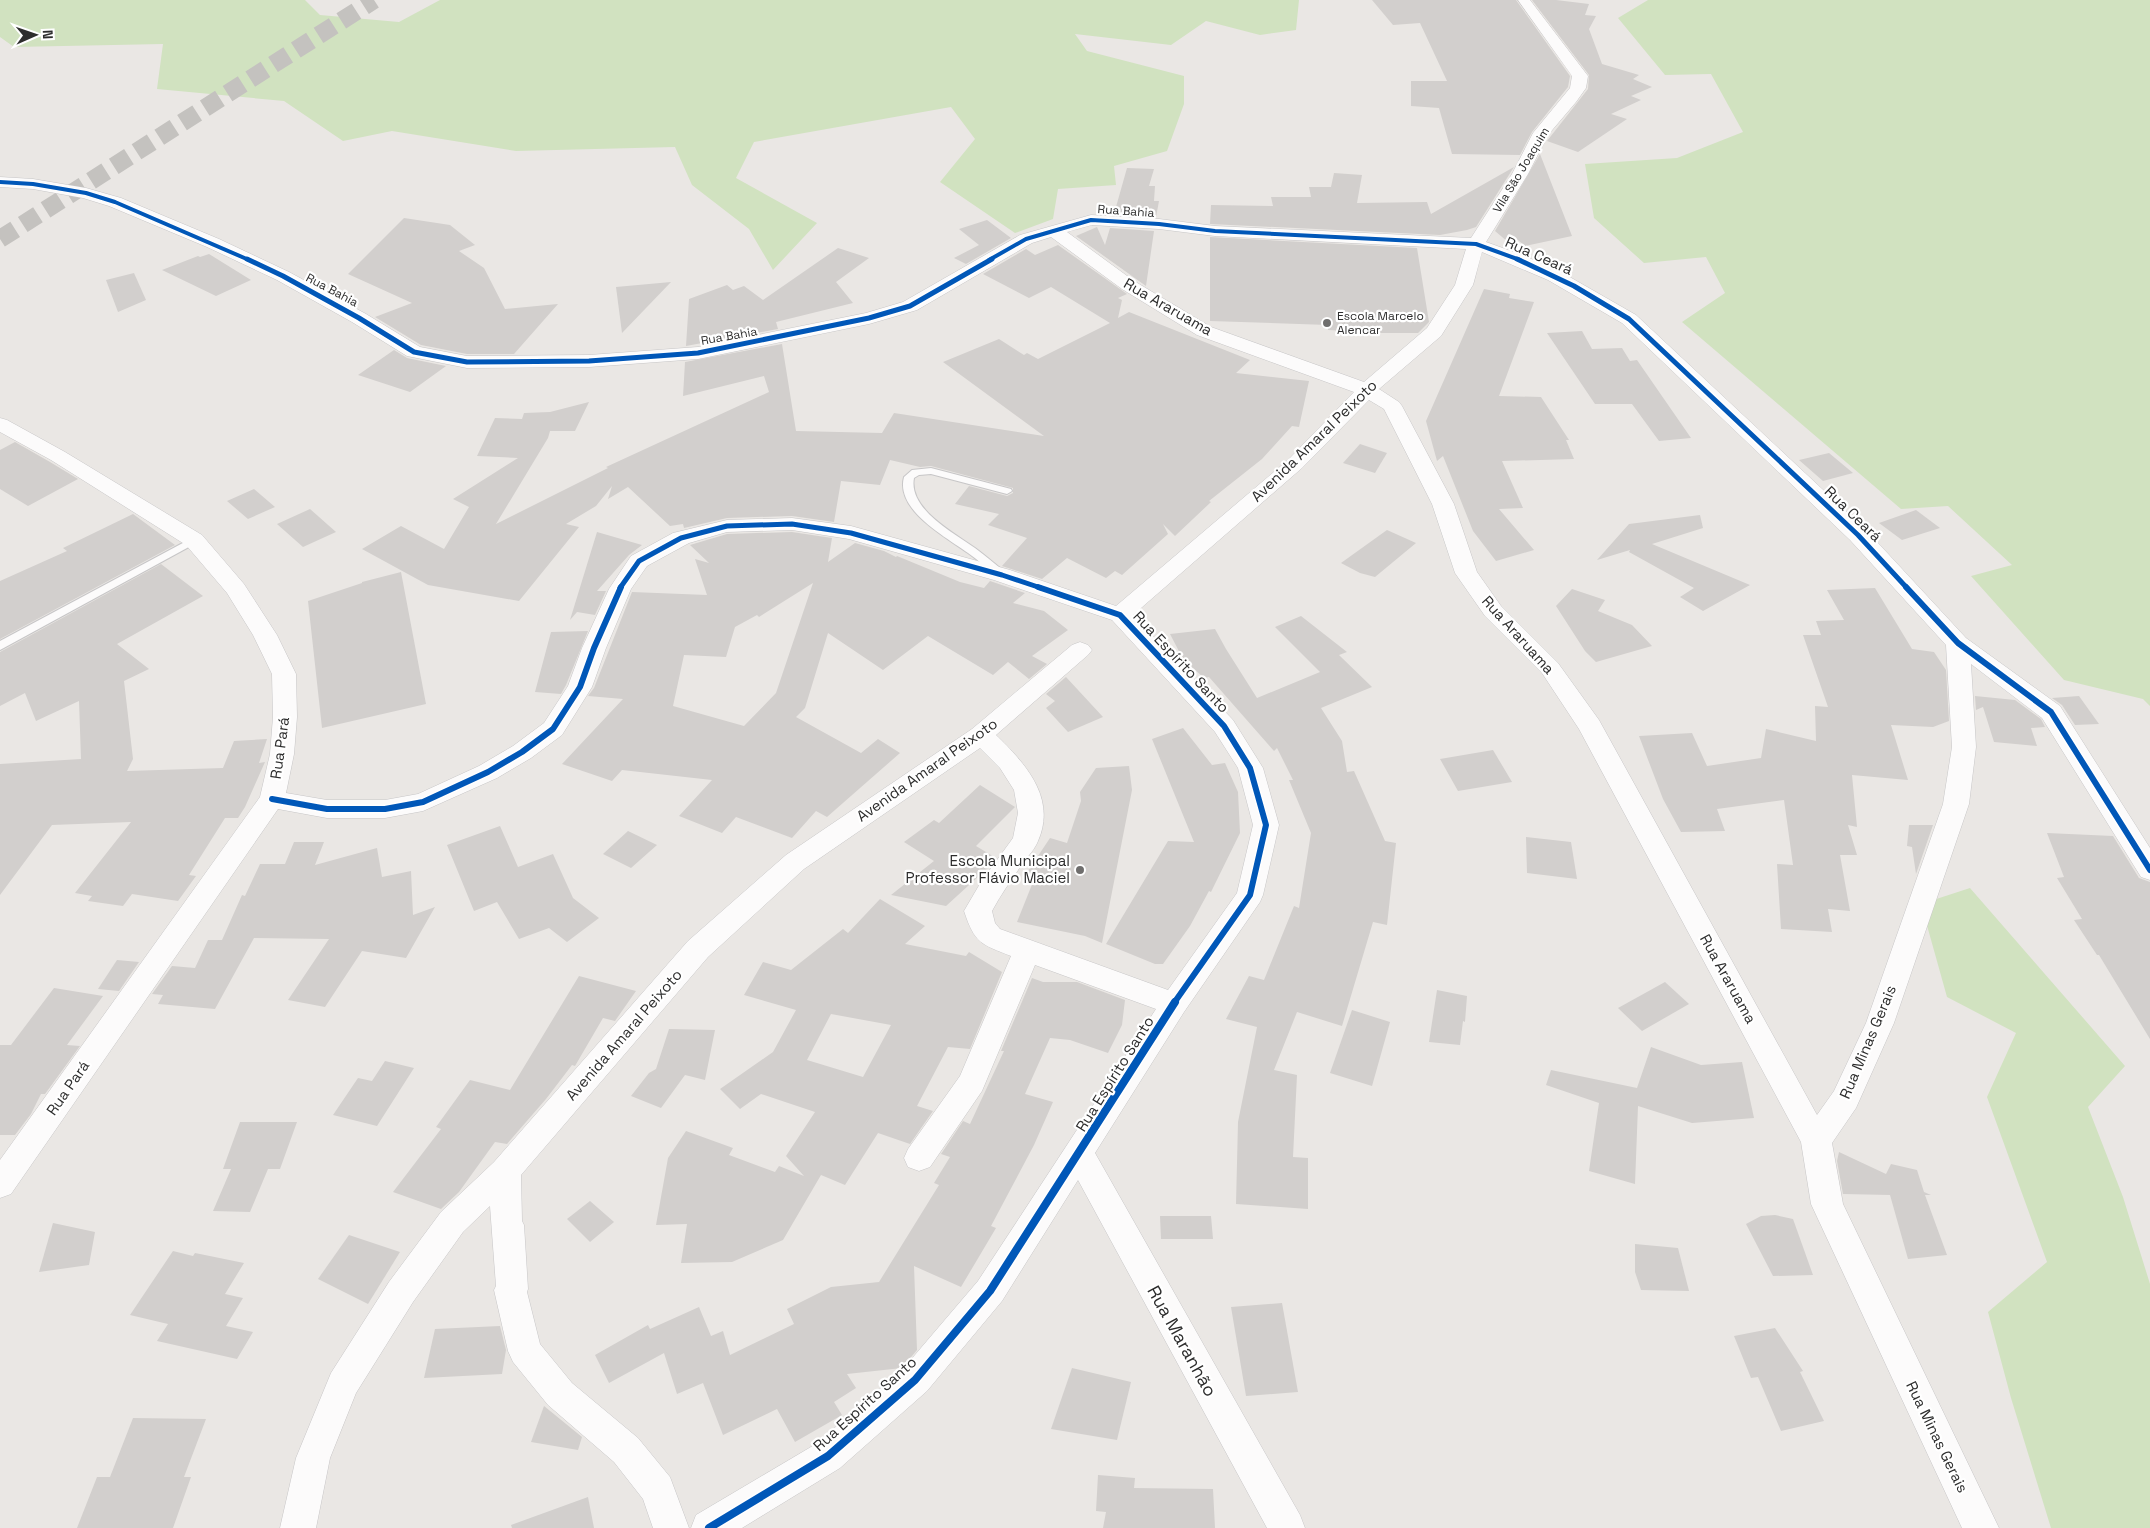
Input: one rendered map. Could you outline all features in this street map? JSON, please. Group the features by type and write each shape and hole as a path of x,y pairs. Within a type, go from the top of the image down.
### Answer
{"street":[{"name":"Vila São Joaquim","path":"1476,244 1520,174 1541,133 1571,99 1578,88 1580,76 1524,2"},
{"name":"Rua Bahia","path":"0,182 33,184 86,193 116,202 213,243 283,276 360,318 414,352 467,362 589,361 698,353 869,318 910,306 1026,239 1091,220 1159,224 1216,231 1476,244"},
{"name":"Rua Araruama","path":"1053,230 1128,285 1204,331 1367,390 1392,406 1415,453 1444,504 1466,574 1493,611 1550,668 1590,726 1816,1141"},
{"name":"Avenida Amaral Peixoto","path":"1120,615 1295,464 1367,390 1434,332 1464,285 1476,244"},
{"name":"Rua Ceará","path":"1476,244 1510,254 1535,265 1594,296 1629,319 1858,535 1958,643 2051,712 2150,870"},
{"name":"Rua Pará","path":"0,424 58,456 194,540 236,589 265,635 284,674 285,717 282,754 272,799 0,1185"},
{"name":"Rua Espírito Santo","path":"272,799 327,809 386,810 423,802 458,787 522,752 554,729 580,687 594,648 620,589 639,560 681,538 727,526 792,524 851,533 1002,575 1120,615 1224,726 1250,768 1266,825 1250,895 1174,1004 1080,1154 990,1291 915,1380 828,1456 709,1528"},
{"name":"Rua Minas Gerais","path":"1958,643 1964,747 1956,804 1880,1023 1846,1099 1816,1141 1827,1204 1981,1528"},
{"name":"Avenida Amaral Peixoto","path":"298,1528 313,1458 343,1384 401,1292 452,1222 504,1171 705,943 795,862 981,735 1080,650"},
{"path":"981,735 1009,762 1027,789 1031,814 1026,840 990,888 978,911 983,927 990,936 1027,951 1174,1004"},
{"path":"919,1158 972,1082 1027,951"},
{"name":"Rua Maranhão","path":"1080,1154 1286,1528"},
{"path":"504,1171 506,1225 508,1225 512,1289 510,1290 525,1351 560,1394 626,1450 657,1489 671,1528"}],"lane":[{"path":"1002,575 978,554 939,527 909,495 907,483 909,477 916,472 931,471 1007,492"},
{"path":"0,646 194,540"}],"green space":[{"path":"0,0 305,0 320,15 399,22 440,0 1299,0 1296,30 1260,35 1206,21 1171,45 1075,34 1087,51 1184,76 1184,104 1167,151 1114,166 1116,185 1058,189 1053,219 1015,233 940,182 975,139 951,107 754,142 736,178 817,223 773,270 749,229 692,185 675,147 516,151 392,131 343,141 284,101 157,89 163,44 14,47 0,37"},
{"path":"1648,0 2150,0 2150,706 2143,699 2064,680 1971,576 2012,565 1948,506 1901,509 1682,322 1725,293 1706,257 1644,263 1594,218 1585,164 1677,158 1743,132 1711,74 1665,75 1618,18"},
{"path":"1970,888 2125,1066 2088,1107 2123,1197 2150,1284 2150,1528 2051,1528 2011,1398 1988,1312 2047,1262 1987,1097 2016,1033 1947,997 1921,904"}],"building":[{"path":"1372,0 1516,0 1570,76 1568,87 1532,132 1520,155 1452,154 1439,108 1411,106 1411,81 1447,81 1420,23 1393,25"},
{"path":"1532,0 1556,0 1589,4 1585,15 1596,16 1589,29 1602,64 1639,75 1633,79 1652,87 1631,96 1641,100 1611,114 1627,119 1578,152 1547,141 1588,89 1589,75"},
{"path":"1540,154 1572,236 1525,246 1518,240 1508,242 1495,231"},
{"path":"1514,167 1476,227 1467,230 1440,235 1210,224 1211,205 1273,206 1271,197 1311,197 1309,187 1331,187 1334,173 1362,175 1357,203 1427,202 1431,214"},
{"path":"1127,168 1154,169 1149,186 1155,186 1154,201 1159,201 1156,217 1114,214"},
{"path":"404,218 450,225 475,245 459,251 484,268 505,309 558,304 514,354 467,354 421,345 375,317 412,303 348,274"},
{"path":"987,220 1011,238 966,264 954,258 979,245 959,229"},
{"path":"1097,227 1105,245 1110,228 1154,231 1146,286 1076,236"},
{"name":"Escola Marcelo Alencar","path":"1210,237 1417,248 1429,322 1418,333 1380,333 1328,330 1328,325 1210,321"},
{"path":"1058,245 1127,294 1118,298 1122,300 1118,318 1129,312 1250,360 1236,373 1309,381 1299,427 1292,426 1262,459 1209,501 1211,502 1175,536 1163,524 1168,534 1122,575 1115,571 1106,578 1067,558 1042,579 1002,566 1027,538 988,525 999,514 955,504 969,486 1007,496 1013,493 1013,488 931,466 920,467 890,460 880,485 841,481 834,522 792,516 727,518 684,528 683,524 670,526 628,487 608,499 612,486 596,506 566,524 579,527 519,601 428,585 362,549 401,526 444,549 469,507 453,499 518,458 477,456 495,418 522,419 524,413 550,412 589,402 575,431 550,431 548,438 496,524 608,468 606,467 769,392 764,376 683,396 685,362 782,344 796,431 882,433 894,413 1044,436 943,362 999,339 1024,355 1027,353 1038,359 1110,323 1051,287 1029,298 983,274 1026,249 1035,255"},
{"path":"838,248 869,258 836,282 853,303 776,322 778,329 686,346 689,299 727,285 733,290 744,286 763,300"},
{"path":"209,254 251,280 216,296 162,270 198,256"},
{"path":"134,273 146,300 118,312 106,280"},
{"path":"671,282 622,333 616,287"},
{"path":"1484,289 1510,294 1509,298 1534,302 1499,396 1541,397 1569,440 1566,440 1574,459 1502,461 1523,508 1499,509 1534,550 1496,561 1473,531 1443,456 1437,461 1426,421"},
{"path":"1582,331 1592,349 1622,348 1630,361 1637,360 1691,438 1659,441 1632,404 1595,404 1547,333"},
{"path":"394,350 407,358 446,366 410,392 358,375"},
{"path":"15,442 78,479 28,506 0,489 0,450"},
{"path":"1360,444 1387,453 1375,473 1343,463"},
{"path":"1829,453 1853,473 1823,481 1799,460"},
{"path":"254,489 275,507 248,519 227,501"},
{"path":"310,509 336,532 303,547 277,524"},
{"path":"1916,510 1940,528 1902,540 1879,523"},
{"path":"133,514 175,545 0,639 0,581 67,551 63,548"},
{"path":"1700,515 1703,528 1652,544 1750,585 1703,611 1680,597 1694,588 1629,552 1630,550 1597,560 1629,524"},
{"path":"1387,530 1416,543 1375,577 1360,573 1341,563"},
{"path":"597,532 642,545 629,555 597,591 606,591 595,615 577,612 570,620"},
{"path":"792,532 832,538 828,562 855,543 884,551 960,582 984,588 990,581 1025,593 1013,603 1044,611 1068,630 1032,656 1047,664 1029,679 1008,662 993,675 928,636 883,670 828,633 805,708 796,717 861,753 878,739 900,753 827,817 816,811 792,838 736,817 722,833 679,816 712,780 622,770 612,781 562,764 623,699 588,696 594,688 632,592 707,595 695,559 709,563 690,545 727,534","holes":["813,583 776,693 744,726 673,706 684,655 726,657 735,627 757,615 759,617"]},
{"path":"161,564 203,596 117,644 149,669 124,681 133,759 127,771 223,768 234,741 267,739 259,763 265,762 245,807 238,818 225,818 189,875 196,876 178,901 132,894 123,906 88,901 92,896 75,893 131,822 52,825 0,895 0,764 81,759 79,701 36,721 25,693 0,706 0,652"},
{"path":"401,572 426,704 322,728 308,601 362,582"},
{"path":"1875,588 1912,649 1934,652 1946,670 1949,721 1933,727 1891,725 1908,780 1852,775 1857,827 1848,825 1857,855 1840,855 1850,911 1828,909 1832,932 1781,929 1777,864 1793,865 1784,800 1717,809 1725,831 1681,832 1663,799 1639,736 1692,733 1707,766 1761,758 1766,729 1816,741 1815,706 1828,707 1803,635 1821,635 1816,621 1844,620 1827,590"},
{"path":"1572,589 1605,600 1598,611 1632,625 1652,646 1596,662 1585,651 1556,606"},
{"path":"1301,616 1347,652 1339,655 1372,687 1321,708 1342,741 1347,772 1354,771 1385,841 1396,843 1387,925 1373,922 1342,1026 1297,1012 1274,1070 1297,1075 1293,1157 1308,1158 1308,1209 1236,1204 1238,1122 1257,1027 1226,1019 1249,976 1264,980 1294,906 1299,908 1311,833 1289,780 1293,780 1277,748 1274,751 1209,677 1204,678 1183,659 1170,634 1215,629 1257,698 1320,672 1275,627"},
{"path":"588,631 561,694 535,692 551,632"},
{"path":"1066,677 1103,717 1068,732 1046,708 1055,701 1046,694"},
{"path":"1975,696 2015,700 2041,719 2045,727 2031,728 2037,746 1994,742 1983,707 1976,710"},
{"path":"2079,696 2099,724 2075,725 2062,705 2052,698"},
{"path":"1183,728 1212,765 1225,763 1238,792 1240,833 1211,892 1209,891 1190,926 1163,964 1155,964 1106,944 1168,841 1194,842 1152,739"},
{"path":"1493,750 1512,782 1458,791 1440,759"},
{"path":"1129,766 1132,790 1102,943 1085,936 1017,922 1035,877 1026,874 1050,838 1067,843 1081,801 1080,792 1096,768"},
{"path":"980,785 1015,807 976,846 996,858 991,865 946,906 891,895 934,861 904,842 934,820 939,823"},
{"path":"1909,825 1933,825 1916,874 1912,847 1907,846"},
{"path":"500,826 518,867 553,854 573,898 599,918 567,942 549,928 519,939 497,902 474,911 447,845"},
{"path":"628,831 657,845 631,868 603,854"},
{"path":"2047,833 2113,836 2139,878 2150,882 2150,1039 2099,955 2097,955 2074,920 2082,919 2057,878 2064,877"},
{"path":"1526,837 1571,842 1577,879 1527,873"},
{"path":"294,842 324,842 315,865 377,848 382,877 411,871 413,915 435,907 406,958 362,951 325,1007 288,1000 329,939 254,938 215,1009 158,1004 163,995 152,994 172,966 195,968 208,940 222,940 242,895 245,896 260,864 285,864"},
{"path":"880,899 925,926 905,944 966,956 969,952 1002,972 970,1049 948,1047 917,1106 933,1111 910,1144 878,1133 845,1185 821,1175 783,1240 732,1262 681,1263 687,1224 656,1225 668,1158 686,1131 733,1148 729,1155 775,1172 779,1166 804,1176 786,1156 815,1112 761,1094 740,1109 720,1089 773,1052 796,1010 744,995 763,962 791,970 843,929 848,933","holes":["831,1014 891,1025 863,1077 807,1060"]},
{"path":"117,960 139,962 119,991 98,989"},
{"path":"579,976 636,991 615,1021 603,1018 575,1066 572,1065 546,1099 507,1144 495,1142 459,1192 441,1209 393,1192 441,1129 436,1127 470,1080 510,1090"},
{"path":"1032,978 1043,982 1077,982 1125,1000 1122,1025 1108,1053 1070,1040 1050,1038 1025,1094 1053,1102 1034,1145 991,1226 996,1228 961,1287 914,1266 917,1350 902,1368 847,1374 856,1388 834,1402 842,1415 795,1442 777,1409 723,1435 703,1383 677,1394 664,1353 609,1383 595,1355 648,1325 650,1329 699,1307 711,1336 723,1331 730,1355 794,1324 787,1309 831,1287 879,1282 939,1185 934,1183 950,1157 941,1154 963,1121 970,1124 1004,1051 1001,1051"},
{"path":"1665,982 1689,1004 1642,1031 1618,1008"},
{"path":"54,988 103,996 67,1045 80,1046 45,1094 41,1094 31,1114 15,1135 0,1135 0,1045 11,1045"},
{"path":"1437,990 1467,996 1465,1022 1463,1021 1460,1045 1429,1042"},
{"path":"1352,1010 1390,1022 1372,1086 1330,1073"},
{"path":"669,1029 715,1030 705,1080 685,1075 661,1108 631,1096 649,1073 656,1069"},
{"path":"1651,1047 1701,1065 1742,1062 1754,1118 1692,1123 1638,1106 1635,1184 1589,1171 1599,1103 1546,1085 1551,1070 1637,1088"},
{"path":"385,1061 414,1068 377,1126 333,1115 358,1078 372,1081"},
{"path":"240,1122 297,1122 280,1169 268,1169 250,1212 213,1211 231,1169 223,1169"},
{"path":"1839,1152 1886,1174 1891,1164 1917,1170 1924,1192 1931,1195 1925,1195 1947,1255 1908,1259 1890,1195 1843,1194 1837,1161"},
{"path":"590,1201 614,1222 590,1242 567,1219"},
{"path":"1775,1215 1793,1219 1813,1275 1773,1276 1746,1224 1761,1216"},
{"path":"1160,1216 1211,1216 1213,1239 1161,1239"},
{"path":"53,1223 95,1232 89,1265 39,1272"},
{"path":"349,1235 400,1252 368,1304 318,1279"},
{"path":"1635,1244 1678,1248 1689,1291 1641,1290 1635,1272"},
{"path":"173,1251 193,1256 195,1253 244,1263 225,1294 243,1298 226,1326 253,1332 237,1359 157,1341 168,1324 130,1315"},
{"path":"1282,1303 1298,1392 1246,1396 1231,1307"},
{"path":"500,1326 506,1350 502,1374 424,1378 435,1329"},
{"path":"1775,1328 1803,1371 1800,1372 1824,1421 1781,1431 1758,1377 1751,1378 1734,1336"},
{"path":"1072,1368 1131,1382 1117,1440 1051,1429"},
{"path":"544,1406 582,1437 578,1450 531,1442"},
{"path":"133,1418 206,1419 184,1477 191,1477 173,1528 77,1528 97,1477 110,1477"},
{"path":"1098,1475 1135,1478 1134,1488 1213,1489 1215,1528 1103,1528 1106,1512 1096,1511"},
{"path":"588,1497 594,1528 512,1528 511,1525"}],"tunnel":[{"path":"0,239 374,0"}],"cycle path":[{"path":"0,182 33,184 86,193 115,202 213,243 283,276 359,318 414,352 467,362 589,361 698,353 869,318 910,306 1026,239 1091,220 1159,224 1215,231 1476,244 1516,258 1555,276 1629,319 1858,535 1958,643 2051,712 2150,870"},
{"path":"272,799 327,809 385,809 423,802 488,772 522,752 553,729 580,687 594,648 620,589 639,561 681,538 727,526 792,524 851,533 1002,575 1120,615 1224,726 1250,768 1266,825 1250,895 1174,1004 990,1291 915,1380 828,1456 709,1528"}],"place":[{"name":"Escola Marcelo Alencar","path":"1327,323"},
{"name":"Escola Municipal Professor Flávio Maciel","path":"1080,870"}]}
